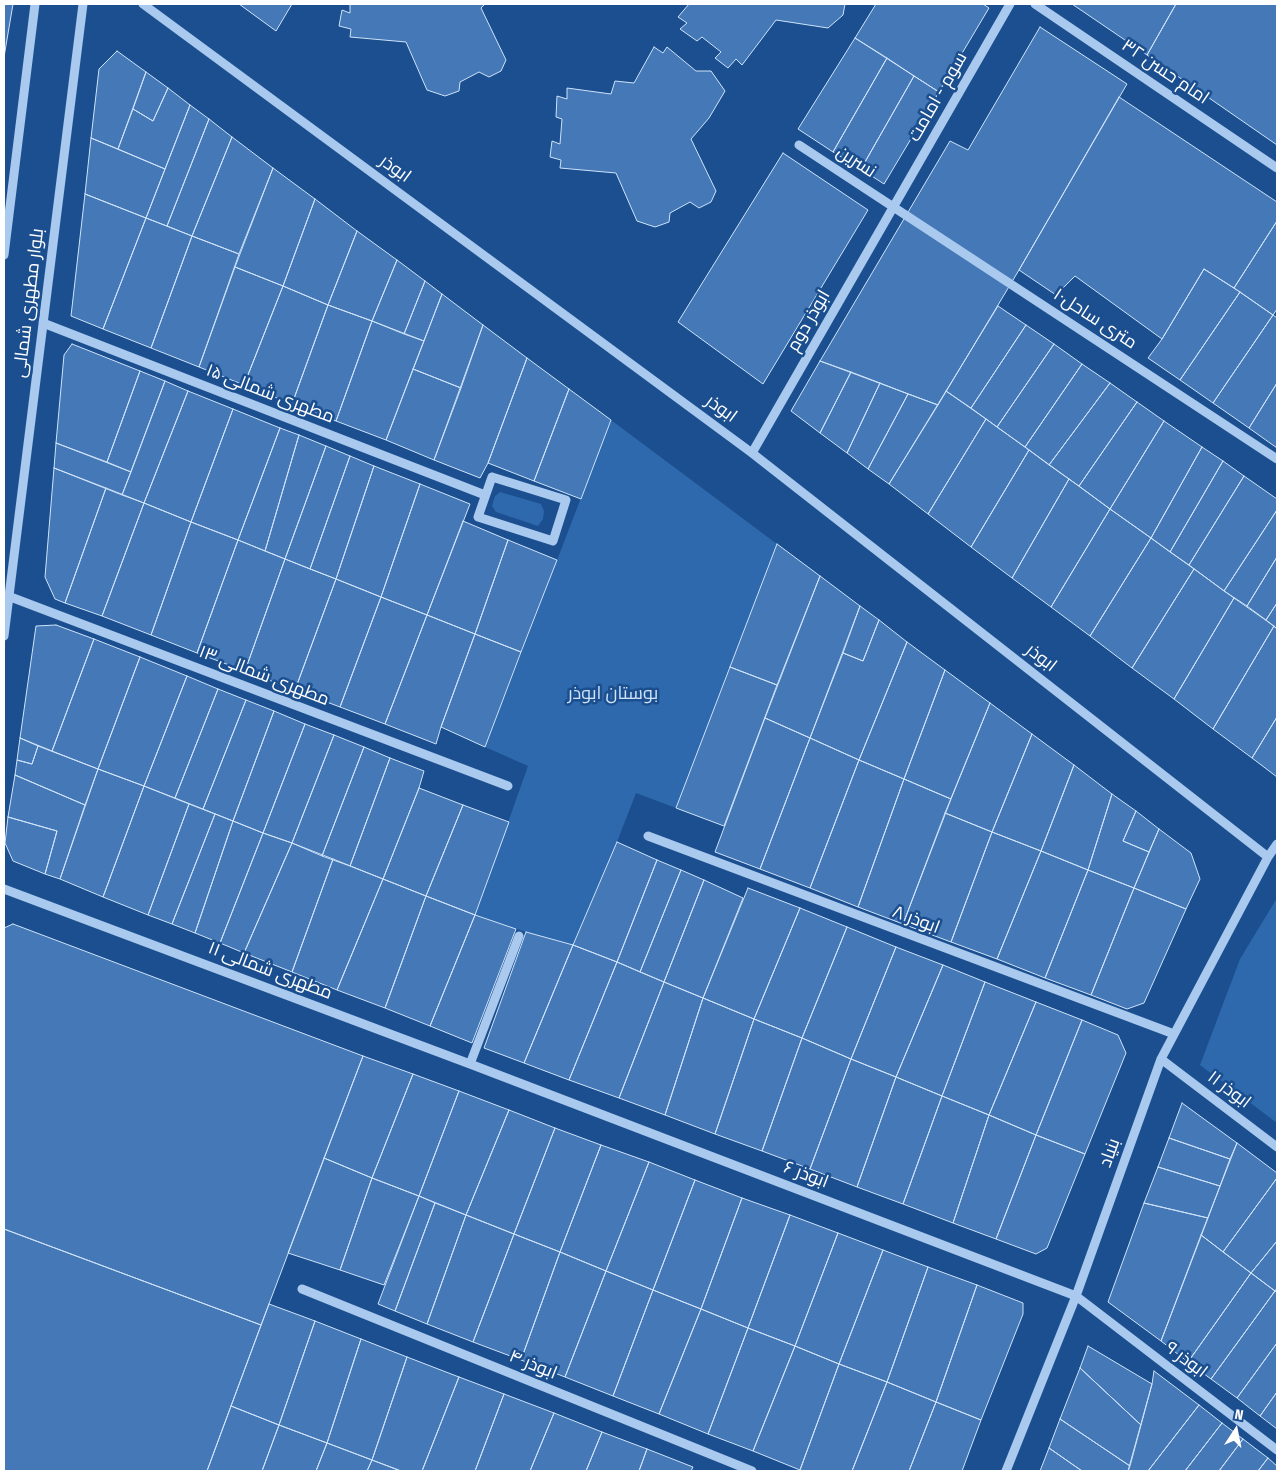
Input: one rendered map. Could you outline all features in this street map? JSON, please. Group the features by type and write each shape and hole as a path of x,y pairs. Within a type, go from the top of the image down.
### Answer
{"street":[{"name":"بلوار مطهری شمالی","path":"4,254 35,4"},
{"name":"بلوار مطهری شمالی","path":"4,636 83,4"},
{"name":"ابوذر","path":"142,4 752,453 1268,857"},
{"name":"سوم - امامت","path":"894,206 1010,4"},
{"name":"امام حسن ۳۲","path":"1035,4 1277,168"},
{"name":"نسرین","path":"799,144 894,206"},
{"name":"ابوذر دوم","path":"752,453 894,206"},
{"name":"۱۰متری ساحل","path":"894,206 1277,459"},
{"name":"مطهری شمالی ۱۵","path":"43,323 485,495"},
{"path":"492,477 566,500 553,541 478,517 485,495 492,477"},
{"name":"مطهری شمالی ۱۳","path":"8,596 508,786"},
{"name":"ابوذر ۸","path":"648,836 1174,1034"},
{"name":"بنیاد","path":"1006,1471 1076,1296 1161,1059 1268,857 1277,844"},
{"name":"مطهری شمالی ۱۱","path":"4,889 524,1085"},
{"path":"470,1064 519,936"},
{"name":"ابوذر ۱۱","path":"1161,1059 1277,1148"},
{"name":"ابوذر ۶","path":"524,1085 1076,1296"},
{"name":"ابوذر ۴","path":"302,1289 752,1471"},
{"name":"ابوذر ۹","path":"1076,1296 1277,1450"}],"green space":[{"name":"بوستان ابوذر","path":"611,420 777,544 676,808 636,793 573,945 475,915 528,766 485,747"},
{"path":"500,492 541,504 544,511 543,519 538,526 496,512 492,506 495,496"},
{"path":"1277,898 1277,1123 1200,1065 1240,959"}],"building":[{"path":"4,4 13,4 4,57"},
{"path":"239,4 292,4 276,31"},
{"path":"350,4 485,4 481,8 506,60 501,71 489,77 479,72 460,82 459,91 445,96 427,90 406,42 350,37 351,29 339,26 342,10 350,13"},
{"path":"689,4 845,4 843,15 828,28 776,20 742,65 736,59 728,68 715,58 721,52 702,37 697,41 680,29 687,23 678,17"},
{"path":"876,4 983,4 989,8 939,92 855,38"},
{"path":"1072,4 1176,4 1147,55"},
{"path":"1176,4 1277,4 1277,145 1147,55"},
{"path":"1040,27 1127,84 938,405 820,361 950,141 968,150"},
{"path":"855,38 887,58 833,152 798,129"},
{"path":"654,47 663,53 667,47 696,71 711,71 725,91 709,118 691,139 716,191 711,202 699,208 690,202 670,213 669,222 655,227 637,221 616,173 560,168 561,160 550,157 552,141 560,144 562,119 556,117 557,96 567,99 567,88 611,94 615,81 634,83"},
{"path":"117,51 146,72 118,149 91,138 99,69"},
{"path":"887,58 914,76 861,169 833,152"},
{"path":"146,72 168,88 153,121 133,109"},
{"path":"914,76 939,92 884,184 861,169"},
{"path":"168,88 190,105 165,169 118,149 133,109 153,121"},
{"path":"1119,97 1277,202 1277,221 1234,288 1204,269 1162,339 1075,276 1056,295 1019,270"},
{"path":"190,105 209,119 167,226 146,218"},
{"path":"209,119 232,137 192,236 167,226"},
{"path":"232,137 273,168 239,254 192,236"},
{"path":"91,138 165,169 146,218 85,194"},
{"path":"783,153 868,210 763,384 678,322"},
{"path":"273,168 315,199 283,286 235,267"},
{"path":"85,194 146,218 103,329 71,316"},
{"path":"315,199 357,231 328,305 283,286"},
{"path":"146,218 192,236 151,348 103,329"},
{"path":"1277,221 1277,309 1273,315 1234,288"},
{"path":"357,231 397,260 372,321 328,305"},
{"path":"192,236 239,254 199,367 151,348"},
{"path":"397,260 425,281 404,334 372,321"},
{"path":"235,267 283,286 244,385 199,367"},
{"path":"1204,269 1240,292 1180,380 1148,358 1162,339"},
{"path":"425,281 442,294 424,341 404,334"},
{"path":"283,286 328,305 292,404 244,385"},
{"path":"1240,292 1273,315 1213,403 1180,380"},
{"path":"442,294 483,325 461,388 413,369"},
{"path":"328,305 372,321 336,421 292,404"},
{"path":"998,306 1026,325 971,408 946,391"},
{"path":"1273,315 1277,318 1277,383 1249,428 1213,403"},
{"path":"372,321 424,341 386,440 336,421"},
{"path":"483,325 527,358 488,463 480,478 434,460"},
{"path":"1026,325 1054,344 997,427 971,408"},
{"path":"72,344 140,371 107,462 56,443 64,355"},
{"path":"1054,344 1082,364 1025,447 997,427"},
{"path":"527,358 569,389 534,481 488,463"},
{"path":"820,361 851,372 820,433 791,411"},
{"path":"1082,364 1110,383 1049,465 1025,447"},
{"path":"413,369 461,388 434,460 386,440"},
{"path":"140,371 165,381 131,472 107,462"},
{"path":"851,372 880,383 847,453 820,433"},
{"path":"165,381 188,391 144,503 122,495"},
{"path":"880,383 908,394 868,469 847,453"},
{"path":"1110,383 1137,402 1079,486 1049,465"},
{"path":"1277,383 1277,448 1249,428"},
{"path":"569,389 611,420 581,499 534,481"},
{"path":"188,391 233,409 191,522 144,503"},
{"path":"946,391 986,419 928,514 889,484"},
{"path":"908,394 938,405 889,484 868,469"},
{"path":"1137,402 1164,421 1110,509 1079,486"},
{"path":"233,409 280,428 238,540 191,522"},
{"path":"986,419 1029,450 971,547 928,514"},
{"path":"1164,421 1202,447 1151,538 1110,509"},
{"path":"280,428 299,435 265,551 238,540"},
{"path":"299,435 326,446 285,559 265,551"},
{"path":"56,443 131,472 122,495 54,468"},
{"path":"326,446 350,456 310,569 285,559"},
{"path":"1202,447 1223,461 1170,552 1151,538"},
{"path":"1029,450 1069,479 1012,578 971,547"},
{"path":"350,456 374,466 336,579 310,569"},
{"path":"1223,461 1244,476 1189,565 1170,552"},
{"path":"374,466 420,484 381,597 336,579"},
{"path":"54,468 106,488 65,603 55,599 45,577"},
{"path":"1244,476 1277,499 1277,510 1224,591 1189,565"},
{"path":"1069,479 1110,509 1051,607 1012,578"},
{"path":"420,484 470,504 427,615 381,597"},
{"path":"106,488 144,503 102,616 65,603"},
{"path":"144,503 191,522 151,635 102,616"},
{"path":"1110,509 1151,538 1090,636 1051,607"},
{"path":"1277,510 1277,557 1247,606 1224,591"},
{"path":"463,521 508,540 475,634 427,615"},
{"path":"191,522 238,540 197,653 151,635"},
{"path":"1151,538 1194,569 1132,668 1090,636"},
{"path":"238,540 285,559 245,671 197,653"},
{"path":"508,540 557,560 521,652 475,634"},
{"path":"777,544 820,576 777,685 730,667"},
{"path":"1277,557 1277,603 1266,620 1247,606"},
{"path":"285,559 336,579 295,690 245,671"},
{"path":"1194,569 1234,598 1174,699 1132,668"},
{"path":"820,576 860,606 810,738 765,718"},
{"path":"336,579 381,597 340,707 295,690"},
{"path":"381,597 427,615 385,724 340,707"},
{"path":"1234,598 1274,626 1213,729 1174,699"},
{"path":"1277,603 1277,629 1266,620"},
{"path":"860,606 879,620 863,661 843,653"},
{"path":"427,615 475,634 436,744 385,724"},
{"path":"879,620 907,642 859,760 810,738 843,653 863,661"},
{"path":"56,625 94,639 52,751 20,738 36,626"},
{"path":"1274,626 1277,629 1277,717 1252,758 1213,729"},
{"path":"475,634 521,652 485,747 441,727"},
{"path":"94,639 140,657 98,769 52,751"},
{"path":"907,642 945,670 904,779 859,760"},
{"path":"140,657 187,676 144,786 98,769"},
{"path":"730,667 777,685 724,826 676,808"},
{"path":"945,670 990,703 951,799 904,779"},
{"path":"187,676 218,689 175,798 144,786"},
{"path":"218,689 246,700 203,809 175,798"},
{"path":"246,700 274,711 233,821 203,809"},
{"path":"990,703 1032,734 992,832 945,813"},
{"path":"274,711 305,724 263,833 233,821"},
{"path":"1277,717 1277,777 1252,758"},
{"path":"765,718 810,738 760,869 715,852"},
{"path":"305,724 334,735 292,843 263,833"},
{"path":"1032,734 1074,765 1041,851 992,832"},
{"path":"334,735 364,747 322,856 292,843"},
{"path":"20,738 38,746 32,764 17,760"},
{"path":"810,738 859,760 810,888 760,869"},
{"path":"38,746 98,769 85,805 15,775 17,760 32,764"},
{"path":"364,747 390,758 350,866 322,856"},
{"path":"390,758 424,771 383,879 350,866"},
{"path":"859,760 904,779 858,907 810,888"},
{"path":"1074,765 1112,794 1088,870 1041,851"},
{"path":"98,769 144,786 103,897 60,879"},
{"path":"15,775 85,805 60,879 45,874 57,831 8,817"},
{"path":"904,779 951,799 903,924 858,907"},
{"path":"144,786 189,804 148,915 103,897"},
{"path":"419,788 463,805 426,896 383,879"},
{"path":"1112,794 1136,811 1123,841 1149,852 1134,888 1088,870"},
{"path":"189,804 215,814 172,924 148,915"},
{"path":"463,805 509,822 475,915 426,896"},
{"path":"1136,811 1159,829 1149,852 1123,841"},
{"path":"945,813 992,832 951,942 903,924"},
{"path":"215,814 233,821 195,933 172,924"},
{"path":"8,817 57,831 45,874 13,861 5,843"},
{"path":"233,821 263,833 220,943 195,933"},
{"path":"1159,829 1191,853 1200,879 1186,909 1134,888"},
{"path":"992,832 1041,851 997,959 951,942"},
{"path":"263,833 292,843 244,953 220,943"},
{"path":"617,842 657,860 617,962 573,945"},
{"path":"292,843 333,859 292,972 244,953"},
{"path":"1041,851 1088,870 1045,978 997,959"},
{"path":"333,859 383,879 337,990 292,972"},
{"path":"657,860 681,870 640,972 617,962"},
{"path":"681,870 704,880 664,982 640,972"},
{"path":"1088,870 1134,888 1091,995 1045,978"},
{"path":"383,879 426,896 385,1008 337,990"},
{"path":"704,880 743,898 703,998 664,982"},
{"path":"748,888 800,908 754,1019 703,998"},
{"path":"1134,888 1186,909 1144,1003 1127,1009 1091,995"},
{"path":"426,896 475,915 430,1026 385,1008"},
{"path":"800,908 847,927 802,1038 754,1019"},
{"path":"475,915 516,929 472,1043 430,1026"},
{"path":"13,924 363,1056 261,1325 4,1229 4,928"},
{"path":"847,927 896,947 851,1059 802,1038"},
{"path":"526,932 573,945 524,1063 484,1048"},
{"path":"573,945 617,962 569,1080 524,1063"},
{"path":"896,947 943,965 896,1077 851,1059"},
{"path":"617,962 664,982 619,1098 569,1080"},
{"path":"943,965 985,982 942,1096 896,1077"},
{"path":"664,982 703,998 665,1115 619,1098"},
{"path":"985,982 1036,1002 989,1115 942,1096"},
{"path":"703,998 754,1019 715,1134 665,1115"},
{"path":"1036,1002 1082,1020 1036,1135 989,1115"},
{"path":"754,1019 802,1038 762,1151 715,1134"},
{"path":"1082,1020 1118,1035 1126,1053 1085,1154 1036,1135"},
{"path":"802,1038 851,1059 810,1169 762,1151"},
{"path":"363,1056 413,1074 372,1178 324,1158"},
{"path":"851,1059 896,1077 857,1187 810,1169"},
{"path":"413,1074 459,1091 419,1196 372,1178"},
{"path":"896,1077 942,1096 903,1204 857,1187"},
{"path":"459,1091 509,1110 466,1215 419,1196"},
{"path":"942,1096 989,1115 953,1223 903,1204"},
{"path":"1182,1103 1237,1143 1230,1159 1169,1138"},
{"path":"509,1110 555,1128 514,1234 466,1215"},
{"path":"989,1115 1036,1135 996,1239 953,1223"},
{"path":"555,1128 601,1145 560,1252 514,1234"},
{"path":"1036,1135 1085,1154 1047,1248 1036,1254 996,1239"},
{"path":"1169,1138 1230,1159 1220,1186 1158,1167"},
{"path":"1237,1143 1277,1173 1277,1178 1223,1252 1201,1235"},
{"path":"601,1145 649,1162 606,1271 560,1252"},
{"path":"324,1158 372,1178 340,1270 288,1253"},
{"path":"649,1162 695,1180 653,1290 606,1271"},
{"path":"1158,1167 1220,1186 1208,1218 1144,1203"},
{"path":"372,1178 419,1196 384,1285 340,1270"},
{"path":"1277,1178 1277,1241 1251,1273 1223,1252"},
{"path":"695,1180 742,1198 701,1309 653,1290"},
{"path":"419,1196 435,1203 395,1311 378,1304"},
{"path":"742,1198 790,1215 748,1328 701,1309"},
{"path":"435,1203 466,1215 427,1324 395,1311"},
{"path":"1144,1203 1208,1218 1161,1341 1108,1302"},
{"path":"466,1215 514,1234 473,1342 427,1324"},
{"path":"790,1215 838,1233 795,1346 748,1328"},
{"path":"4,1229 261,1325 207,1471 4,1471"},
{"path":"838,1233 883,1250 839,1364 795,1346"},
{"path":"514,1234 560,1252 521,1360 473,1342"},
{"path":"1201,1235 1251,1273 1188,1362 1161,1341"},
{"path":"1277,1241 1277,1288 1275,1291 1251,1273"},
{"path":"883,1250 928,1267 887,1382 839,1364"},
{"path":"560,1252 606,1271 565,1377 521,1360"},
{"path":"928,1267 977,1285 936,1402 887,1382"},
{"path":"606,1271 653,1290 613,1396 565,1377"},
{"path":"1251,1273 1275,1291 1211,1379 1188,1362"},
{"path":"977,1285 1023,1303 1023,1314 981,1420 936,1402"},
{"path":"653,1290 701,1309 659,1414 613,1396"},
{"path":"1275,1291 1277,1293 1277,1343 1237,1398 1211,1379"},
{"path":"269,1304 315,1321 279,1425 231,1406"},
{"path":"701,1309 748,1328 708,1434 659,1414"},
{"path":"315,1321 361,1339 327,1443 279,1425"},
{"path":"748,1328 795,1346 753,1451 708,1434"},
{"path":"361,1339 407,1357 372,1460 327,1443"},
{"path":"1277,1343 1277,1392 1260,1416 1237,1398"},
{"path":"795,1346 839,1364 800,1470 753,1451"},
{"path":"1088,1346 1152,1384 1141,1425 1080,1368"},
{"path":"407,1357 459,1377 422,1471 401,1471 372,1460"},
{"path":"839,1364 887,1382 852,1471 800,1470"},
{"path":"1080,1368 1141,1425 1130,1466 1060,1419"},
{"path":"1154,1371 1199,1405 1148,1471 1128,1471 1152,1384"},
{"path":"459,1377 504,1394 475,1471 422,1471"},
{"path":"887,1382 936,1402 909,1471 852,1471"},
{"path":"1277,1392 1277,1429 1260,1416"},
{"path":"504,1394 554,1413 530,1471 475,1471"},
{"path":"936,1402 981,1420 962,1471 909,1471"},
{"path":"1199,1405 1222,1423 1185,1471 1148,1471"},
{"path":"231,1406 279,1425 262,1471 207,1471"},
{"path":"554,1413 602,1432 586,1471 530,1471"},
{"path":"1060,1419 1130,1466 1128,1471 1082,1471 1049,1448"},
{"path":"1222,1423 1243,1439 1219,1471 1185,1471"},
{"path":"279,1425 327,1443 316,1471 262,1471"},
{"path":"602,1432 647,1449 639,1471 586,1471"},
{"path":"1243,1439 1268,1458 1258,1471 1219,1471"},
{"path":"327,1443 372,1460 367,1471 316,1471"},
{"path":"1049,1448 1082,1471 1040,1471"},
{"path":"647,1449 693,1467 691,1471 639,1471"},
{"path":"1268,1458 1277,1466 1277,1471 1258,1471"},
{"path":"372,1460 401,1471 367,1471"}]}
